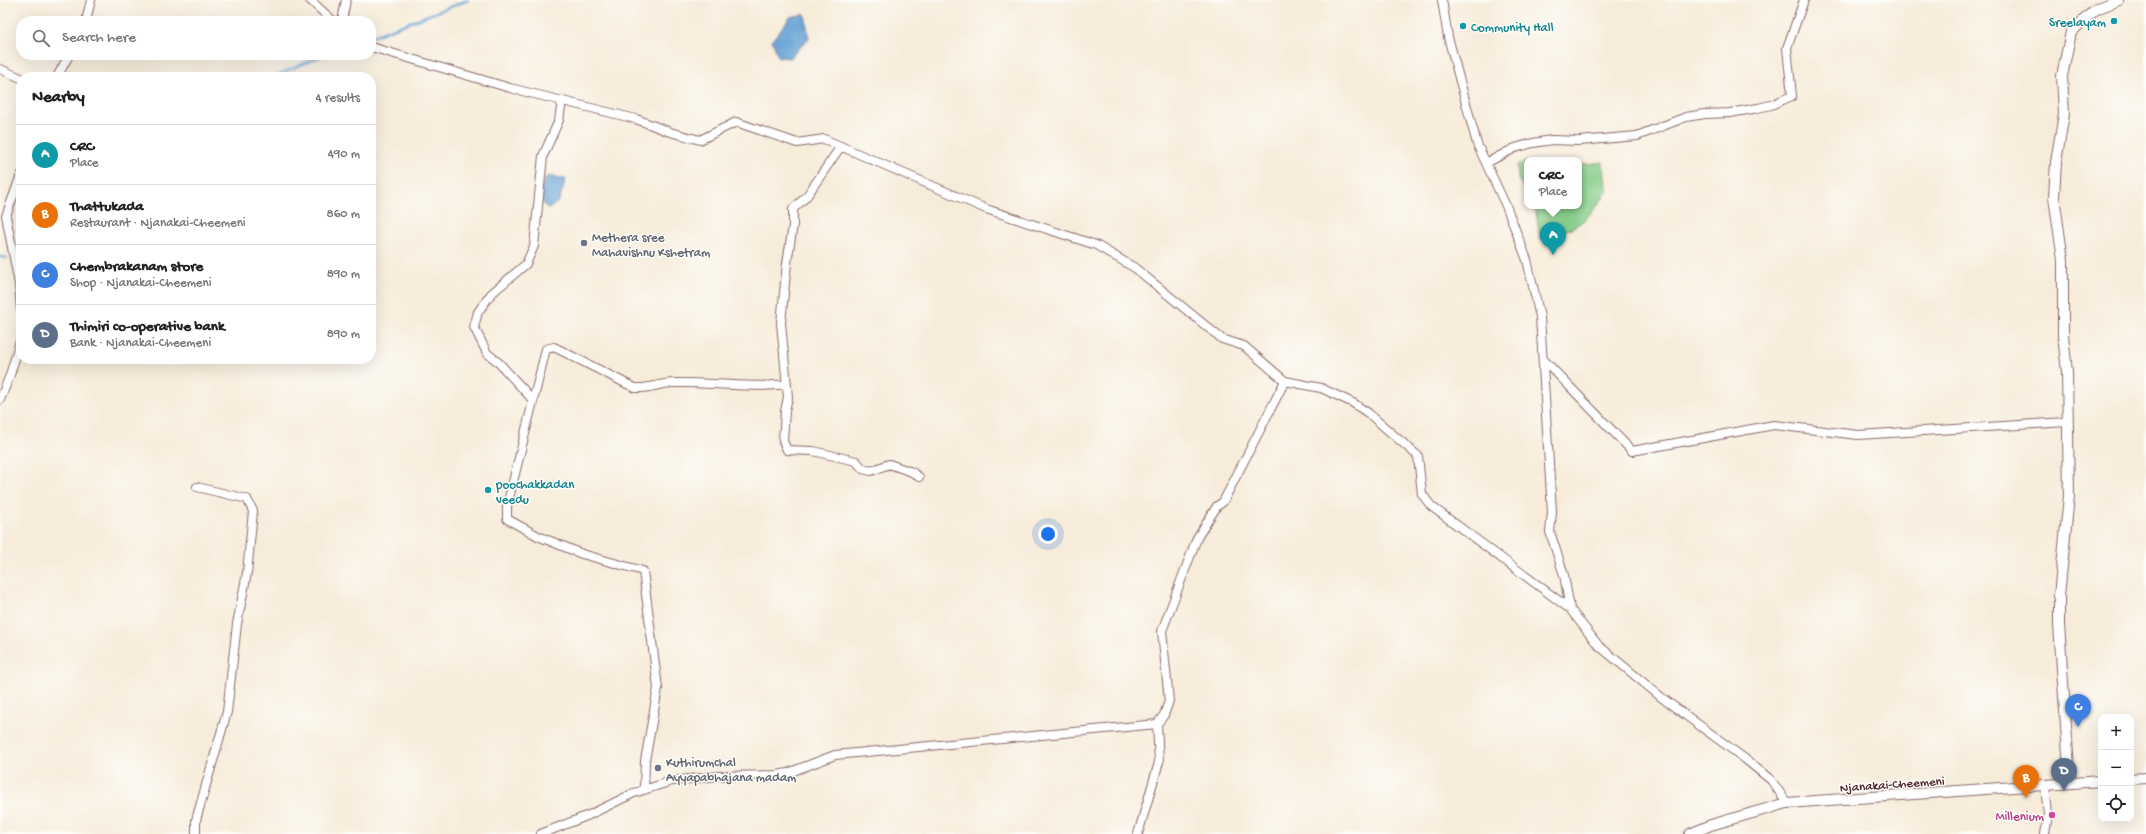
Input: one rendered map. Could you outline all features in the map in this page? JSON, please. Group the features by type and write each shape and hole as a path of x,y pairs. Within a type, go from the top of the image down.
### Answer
{"main road":[{"path":"2070,783 2059,625 2059,596 2069,496 2067,372 2063,327 2063,260 2054,197 2056,162 2064,114 2062,76 2071,32 2096,9 2119,0"},
{"path":"2134,779 2146,778"},
{"name":"Njanakai-Cheemeni","path":"1690,834 1711,825 1787,803 2098,781"}],"street":[{"path":"87,16 91,0"},
{"path":"310,0 328,16"},
{"path":"343,16 346,0"},
{"path":"1442,0 1448,37 1458,80 1477,144 1507,208 1527,260 1540,317 1552,512 1550,532 1564,575 1570,609"},
{"path":"1486,163 1515,148 1533,143 1552,140 1579,140 1637,136 1686,117 1704,114 1730,113 1758,108 1771,105 1792,96 1787,48 1804,0"},
{"path":"376,48 510,88 636,119 670,132 700,140 736,122 797,143 824,139 986,209 1096,246 1134,268 1222,339 1244,346 1285,382 1321,388 1353,403 1368,413 1418,456 1422,494 1431,506 1570,609 1598,645 1693,722 1756,767 1771,780 1787,803"},
{"path":"59,72 66,60"},
{"path":"0,69 16,76"},
{"path":"533,400 498,362 487,353 474,327 478,312 491,294 526,264 534,246 543,156 559,120 562,101"},
{"path":"841,146 806,198 793,208 793,225 787,263 781,324 788,397 785,411 783,441 787,450 813,451 856,461 862,469 871,471 889,464 912,472 919,477"},
{"path":"16,189 6,216 16,268"},
{"path":"644,790 645,761 658,688 643,571 582,554 538,536 507,519 507,506 546,349 554,347 635,388 648,389 664,383 722,383 766,387 786,384"},
{"path":"0,400 16,355"},
{"path":"1543,359 1632,451 1774,425 1858,435 2067,422"},
{"path":"1138,834 1159,762 1157,724 1164,715 1169,701 1162,631 1198,538 1217,506 1223,502 1285,382"},
{"path":"196,834 196,820 227,712 237,624 247,573 253,511 247,499 197,487"},
{"path":"541,834 589,815 644,790 672,781 718,776 788,773 835,755 1157,724"},
{"path":"2045,786 2048,816 2045,834"}],"green space":[{"path":"1603,162 1607,192 1592,212 1580,223 1572,228 1540,239 1535,209 1582,209 1582,165"},
{"path":"1524,163 1524,189 1518,179 1517,165"}],"water":[{"path":"805,14 809,38 790,58 778,57 772,40 790,17"},
{"path":"547,176 566,179 559,201 549,209 544,205 539,191"}],"waterway":[{"path":"376,35 468,0"},
{"path":"284,72 312,60"},
{"path":"0,257 7,258"}],"place":[{"name":"Sreelayam","path":"2114,21"},
{"name":"Community Hall","path":"1463,26"},
{"name":"Methera sree Mahavishnu Kshetram","path":"584,243"},
{"name":"CRC","path":"1553,255"},
{"name":"poochakkadan veedu","path":"488,490"},
{"name":"Chembrakanam store","path":"2078,727"},
{"name":"Kuthirumchal Ayyapabhajana madam","path":"658,768"},
{"name":"Thimiri co-operative bank","path":"2064,791"},
{"name":"Thattukada","path":"2026,798"},
{"name":"Millenium","path":"2052,815"}]}
